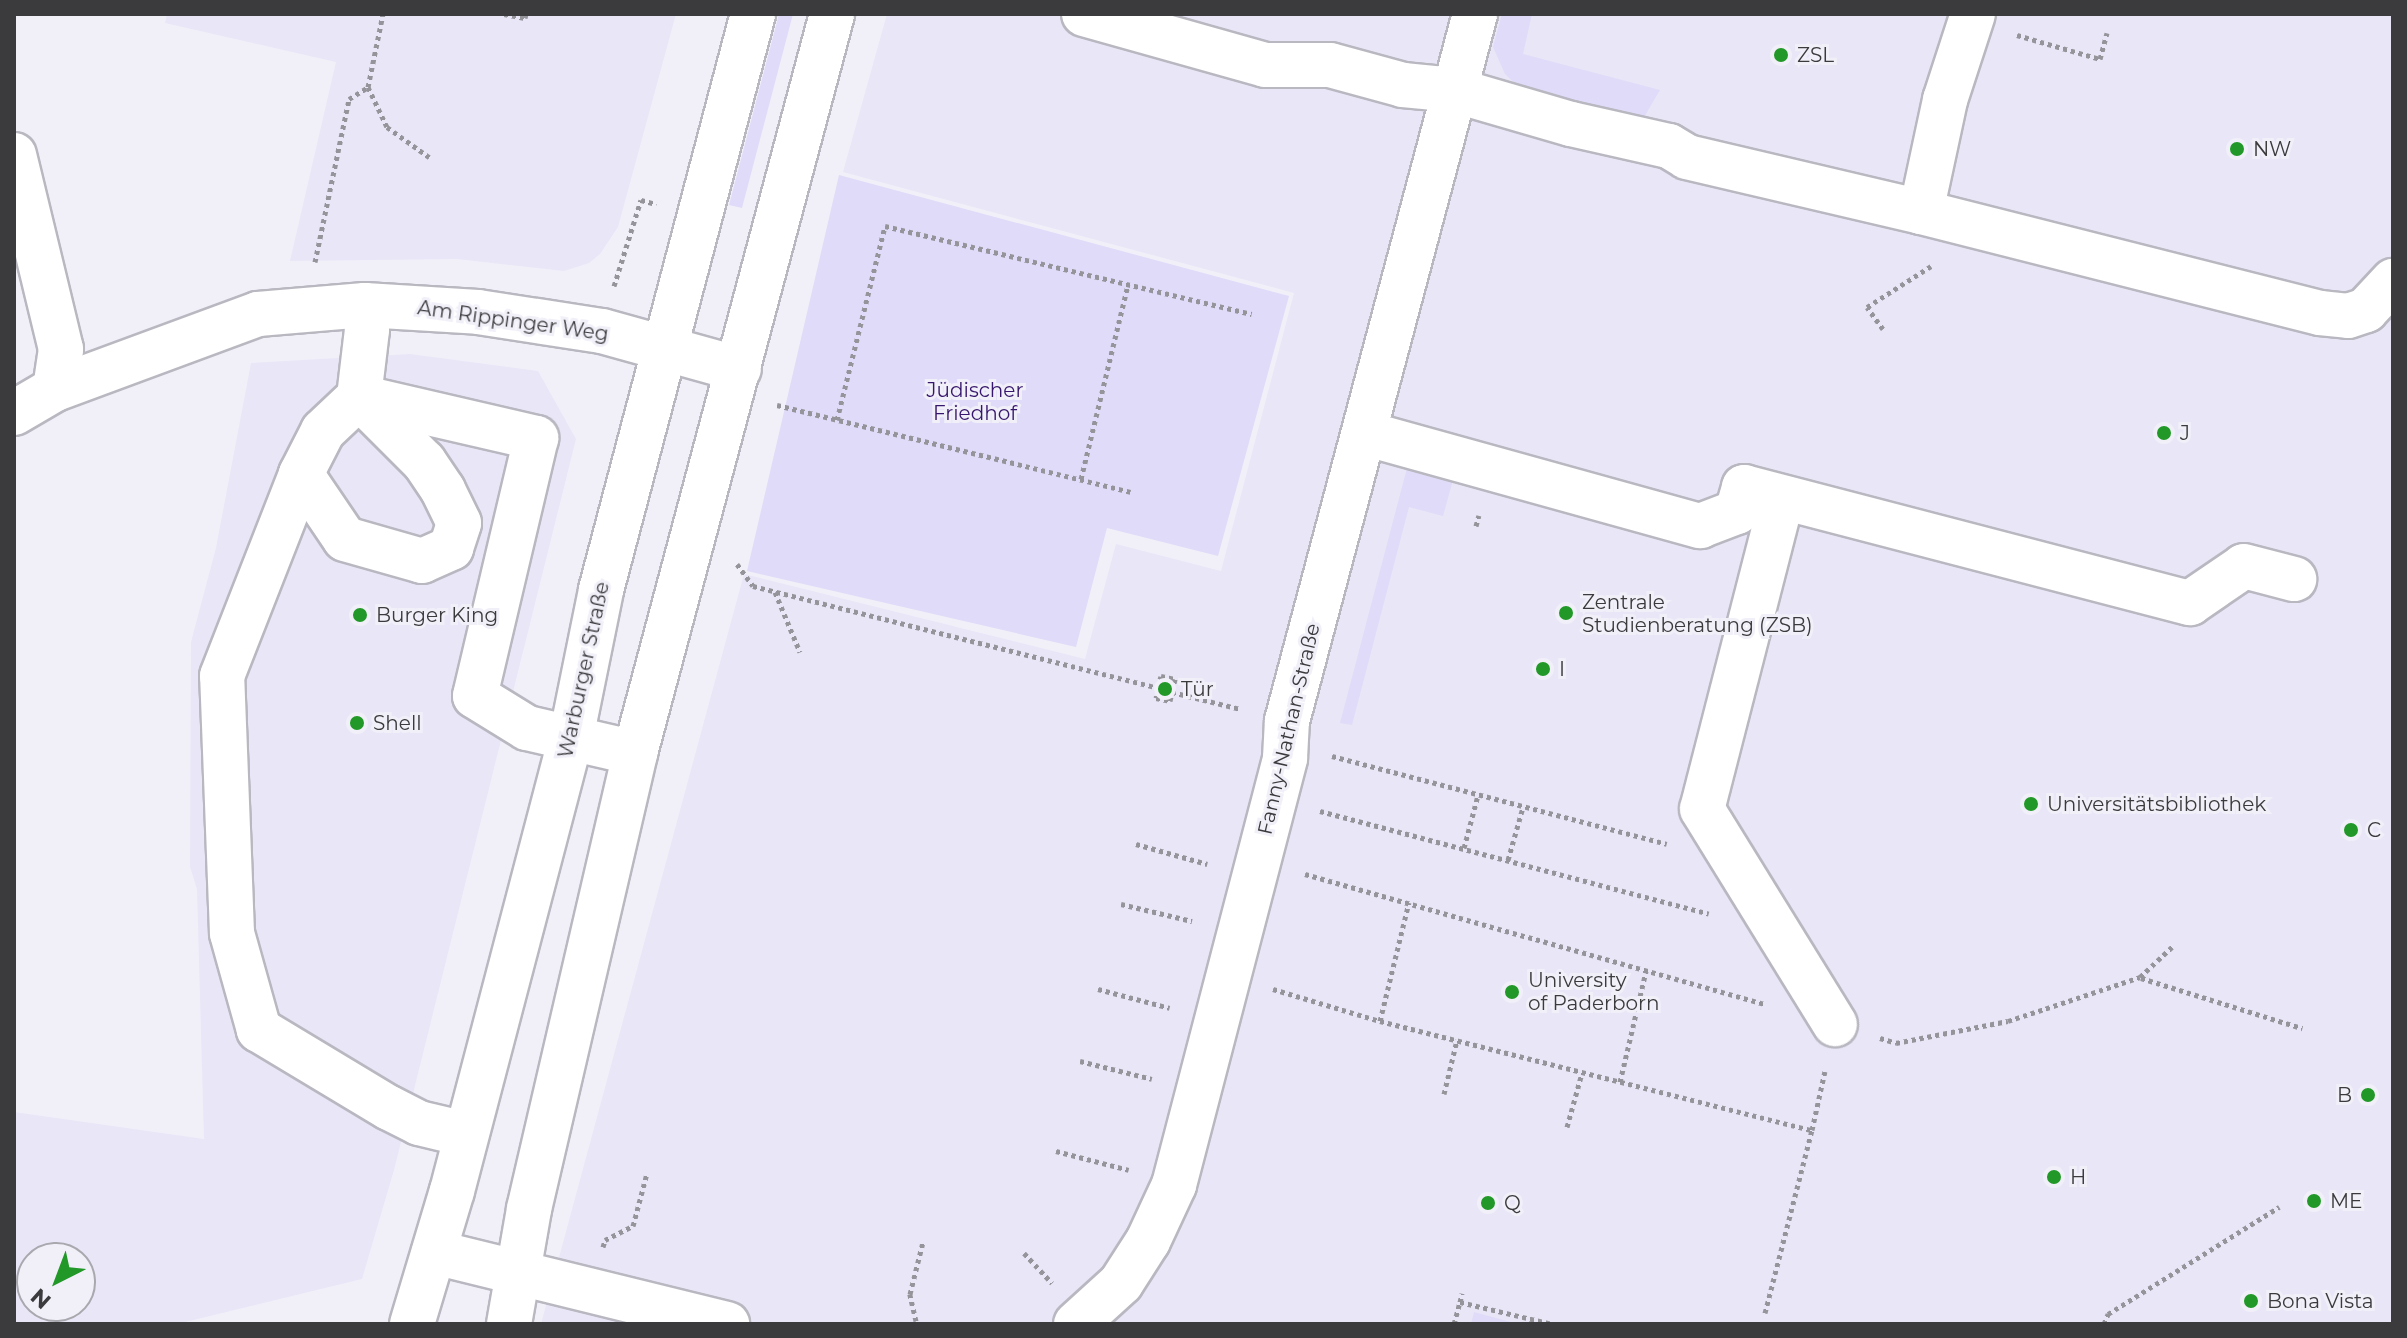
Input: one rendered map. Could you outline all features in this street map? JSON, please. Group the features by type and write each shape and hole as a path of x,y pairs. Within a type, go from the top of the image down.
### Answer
{"main road":[{"name":"Warburger Straße","path":"416,1323 571,738 601,590 753,14"},
{"path":"509,1324 532,1194 635,753 832,14"},
{"path":"1084,14 1265,65 1330,65 1403,85 1454,90 1571,124 1669,146 1687,157 1921,212 2320,313 2348,316 2366,310 2393,281"},
{"name":"Fanny-Nathan-Straße","path":"1067,1307 1121,1283 1148,1241 1174,1185 1285,758 1287,721 1475,14"},
{"path":"1921,212 1945,100 1972,18"},
{"path":"14,155 61,349 55,389"},
{"name":"Am Rippinger Weg","path":"14,413 55,389 258,314 365,305 478,312 602,331 739,369"},
{"path":"365,305 367,330 359,397 323,431 301,474 222,676 232,933 259,1030 389,1108 419,1123 465,1134"},
{"path":"359,397 536,438 475,696 527,728 635,753"},
{"path":"301,474 345,539 422,561 451,548 459,523 443,490 424,462 359,397"},
{"path":"1364,433 1700,526 1737,512 1744,487 2190,603 2244,566 2294,579"},
{"path":"1782,498 1702,809 1835,1024"},
{"path":"434,1252 727,1324"}],"path":[{"path":"383,14 368,87 387,127 429,157"},
{"path":"504,14 525,18 526,14"},
{"path":"1972,18 2100,59 2107,33"},
{"path":"314,267 349,99 368,87"},
{"path":"613,288 641,200"},
{"path":"837,420 885,226 1252,314"},
{"path":"1883,329 1867,307 1940,260"},
{"path":"1081,479 1128,285"},
{"path":"772,403 1130,492"},
{"path":"737,564 753,586 1158,688"},
{"path":"775,591 800,652"},
{"path":"1161,676 1175,679 1172,692 1170,701 1156,698 1161,676"},
{"path":"1172,692 1252,712"},
{"path":"1330,755 1734,861"},
{"path":"1464,848 1478,795"},
{"path":"1508,860 1523,807"},
{"path":"1315,810 1776,932"},
{"path":"1136,844 1210,865"},
{"path":"1300,872 1896,1043 2008,1021 2140,977 2172,947"},
{"path":"1380,1021 1409,902"},
{"path":"1121,904 1194,922"},
{"path":"1620,1082 1646,971"},
{"path":"2140,977 2302,1028"},
{"path":"1098,989 1172,1009"},
{"path":"1272,989 1380,1021 1812,1130"},
{"path":"1765,1313 1812,1130 1835,1024"},
{"path":"1444,1094 1457,1040"},
{"path":"1080,1061 1153,1079"},
{"path":"1567,1127 1582,1073"},
{"path":"1056,1151 1139,1172"},
{"path":"605,1240 633,1226 647,1173"},
{"path":"2104,1324 2108,1314 2279,1207"},
{"path":"916,1321 910,1294 923,1242"},
{"path":"1024,1253 1067,1307"},
{"path":"1454,1324 1462,1293"},
{"path":"1460,1302 1552,1324"}],"shaded area":[{"path":"167,14 676,14 618,227 600,254 589,263 564,271 457,259 290,261 336,62 165,23"},
{"name":"University of Paderborn","path":"887,14 2393,14 2393,1324 541,1324 744,574 1085,659 1116,544 1221,571 1294,293 843,172"},
{"path":"410,354 538,371 576,439 394,1170 362,1279 177,1324 14,1324 14,1112 204,1139 197,889 190,867 191,642 216,548 251,363"}],"green space":[{"path":"779,14 793,14 742,208 729,205"},
{"path":"1502,14 1532,14 1523,54 1660,90 1643,119 1524,92 1505,74 1493,47"},
{"name":"Jüdischer Friedhof","path":"839,175 1289,296 1218,556 1107,528 1076,647 747,571"},
{"path":"1407,468 1453,480 1443,516 1409,507 1352,725 1340,723"},
{"path":"1474,1312 1518,1324 1471,1324"}],"place":[{"name":"ZSL","path":"1781,55"},
{"name":"NW","path":"2237,149"},
{"name":"J","path":"2164,433"},
{"name":"Zentrale Studienberatung (ZSB)","path":"1566,613"},
{"name":"Burger King","path":"360,615"},
{"name":"I","path":"1543,669"},
{"name":"Tür","path":"1165,689"},
{"name":"Shell","path":"357,723"},
{"name":"Universitätsbibliothek","path":"2031,804"},
{"name":"C","path":"2351,830"},
{"name":"University of Paderborn","path":"1512,992"},
{"name":"B","path":"2368,1095"},
{"name":"H","path":"2054,1177"},
{"name":"ME","path":"2314,1201"},
{"name":"Q","path":"1488,1203"},
{"name":"Bona Vista","path":"2251,1301"}]}
